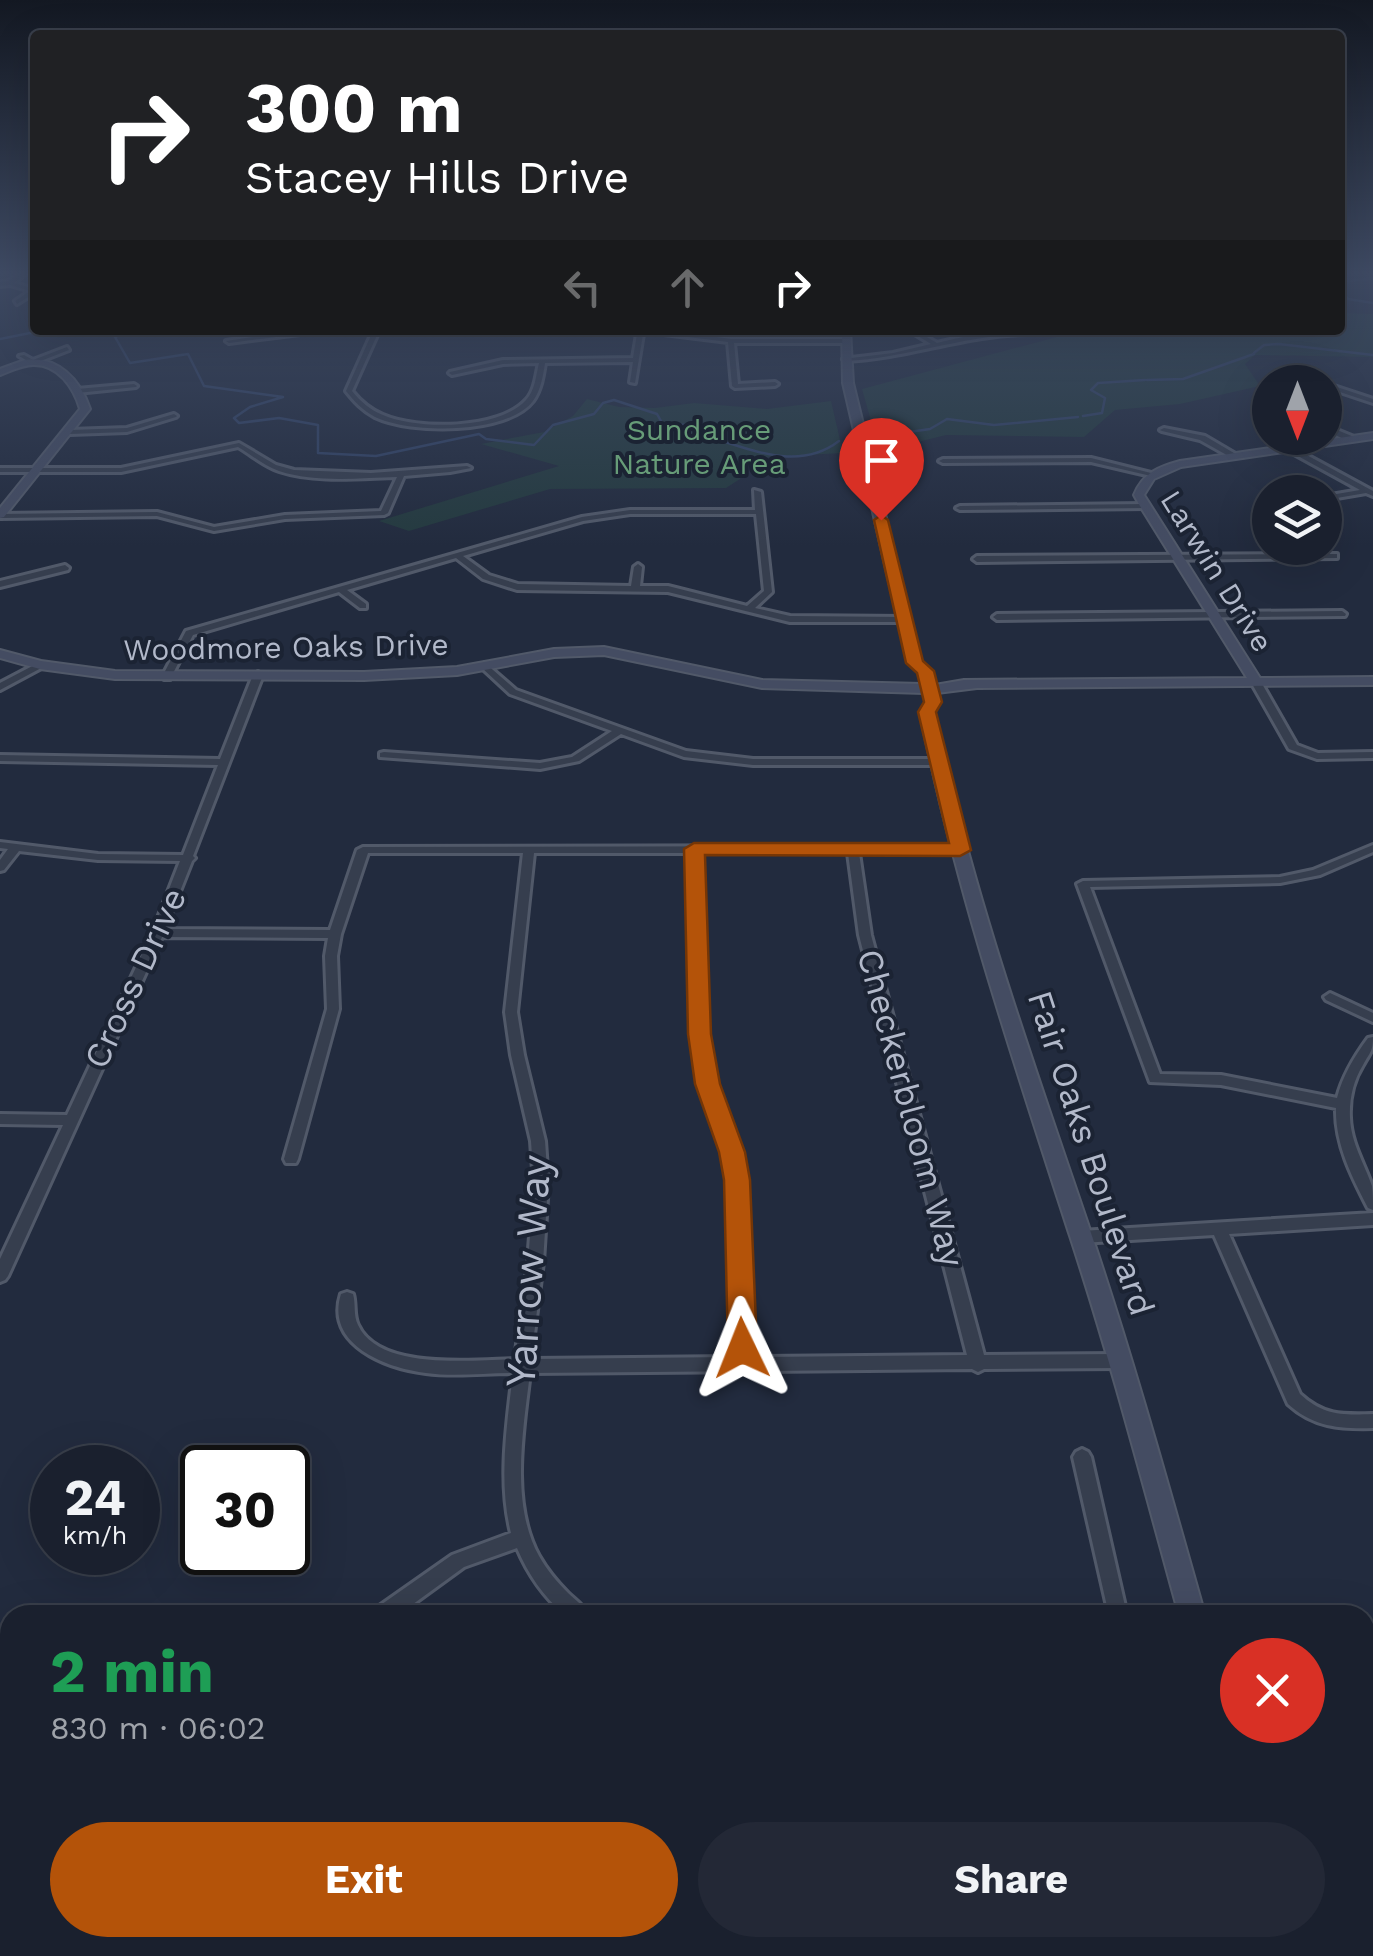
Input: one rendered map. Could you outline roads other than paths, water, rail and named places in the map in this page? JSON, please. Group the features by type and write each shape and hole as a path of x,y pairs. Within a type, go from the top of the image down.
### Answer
{"street":[{"path":"0,516 85,410 78,391 62,372 39,363"},
{"path":"361,363 348,391 365,412 400,423 457,425 514,412 533,398 542,363"},
{"path":"452,372 496,363"},
{"path":"632,382 636,363"},
{"path":"733,363 735,386 776,384"},
{"path":"846,363 915,663 925,671 929,686"},
{"path":"78,391 134,386"},
{"path":"1342,390 1373,400"},
{"path":"70,432 120,432 174,416"},
{"path":"1164,430 1202,438 1234,456"},
{"path":"1342,435 1350,439"},
{"name":"Larwin Drive","path":"1342,440 1373,436"},
{"path":"0,470 130,469 239,444 276,468 296,472 401,475 467,468"},
{"name":"Larwin Drive","path":"1252,453 1151,474 1139,494 1256,682"},
{"path":"1303,455 1371,492"},
{"path":"943,461 1084,460 1151,474"},
{"path":"0,516 163,515 190,527 214,529 285,517 384,514 401,475"},
{"path":"747,610 768,592 757,492"},
{"path":"1342,496 1371,492"},
{"path":"163,515 178,506"},
{"path":"960,508 1145,506"},
{"path":"167,676 189,633 602,515 760,512"},
{"path":"458,556 486,577 517,587 635,588 701,594 790,619 904,620"},
{"path":"977,559 1252,557"},
{"path":"635,588 638,566"},
{"path":"0,584 65,568"},
{"path":"340,589 364,606"},
{"path":"997,618 1342,614"},
{"name":"Woodmore Oaks Drive","path":"0,654 40,665 104,674 167,676 398,676 554,653 604,650 762,684 959,689 973,685 1373,681"},
{"path":"911,685 908,670 915,663"},
{"path":"0,687 40,665"},
{"path":"485,666 513,692 684,754 731,762 936,762"},
{"name":"Cross Drive","path":"0,1276 158,934 212,802 220,762 258,675"},
{"path":"1256,682 1294,748 1317,756 1373,755"},
{"name":"Fair Oaks Boulevard","path":"911,685 915,701 927,712 936,762 1016,1049 1120,1361 1189,1605"},
{"name":"Fair Oaks Boulevard","path":"927,712 933,702 929,686"},
{"path":"384,756 540,766 582,755 619,731"},
{"path":"0,758 220,762"},
{"path":"0,845 109,858 190,858"},
{"path":"0,868 16,847"},
{"path":"1340,1104 1222,1080 1155,1078 1083,884 1280,880 1316,873 1373,848"},
{"name":"Yarrow Way","path":"530,849 511,1012 512,1034 541,1155 513,1467 520,1538 546,1584 568,1605"},
{"path":"694,849 700,1034 708,1084 732,1152 737,1180 743,1365"},
{"path":"291,1160 333,1010 331,956 336,934 363,850 960,850"},
{"name":"Checkerbloom Way","path":"854,850 866,935 978,1366"},
{"path":"158,934 336,934"},
{"path":"1330,997 1373,1018"},
{"path":"1373,1041 1353,1068 1340,1104 1346,1144 1373,1204"},
{"path":"0,1118 69,1120"},
{"path":"1081,1237 1373,1220"},
{"path":"1219,1229 1294,1399 1308,1414 1330,1422 1373,1421"},
{"path":"347,1298 345,1312 351,1332 373,1351 398,1361 429,1366 978,1366 1120,1361"},
{"path":"1082,1457 1116,1605"},
{"path":"392,1605 458,1562 520,1538"}],"waterway":[{"path":"193,363 204,386 283,397 250,407 234,418 239,423 279,418 318,425 318,453 376,456 479,434 486,439 534,445 553,425 594,414 603,403 614,400 657,414 661,421 656,426 702,424 717,430 716,439 779,456 810,455 839,441"},
{"path":"1147,380 1183,379 1228,363"},
{"path":"1083,416 1102,413 1105,398 1091,390 1098,383 1145,380"},
{"path":"875,437 930,429 947,419 994,425 1078,417"}],"park label":[{"name":"Sundance Nature Area","path":"699,446"}]}
